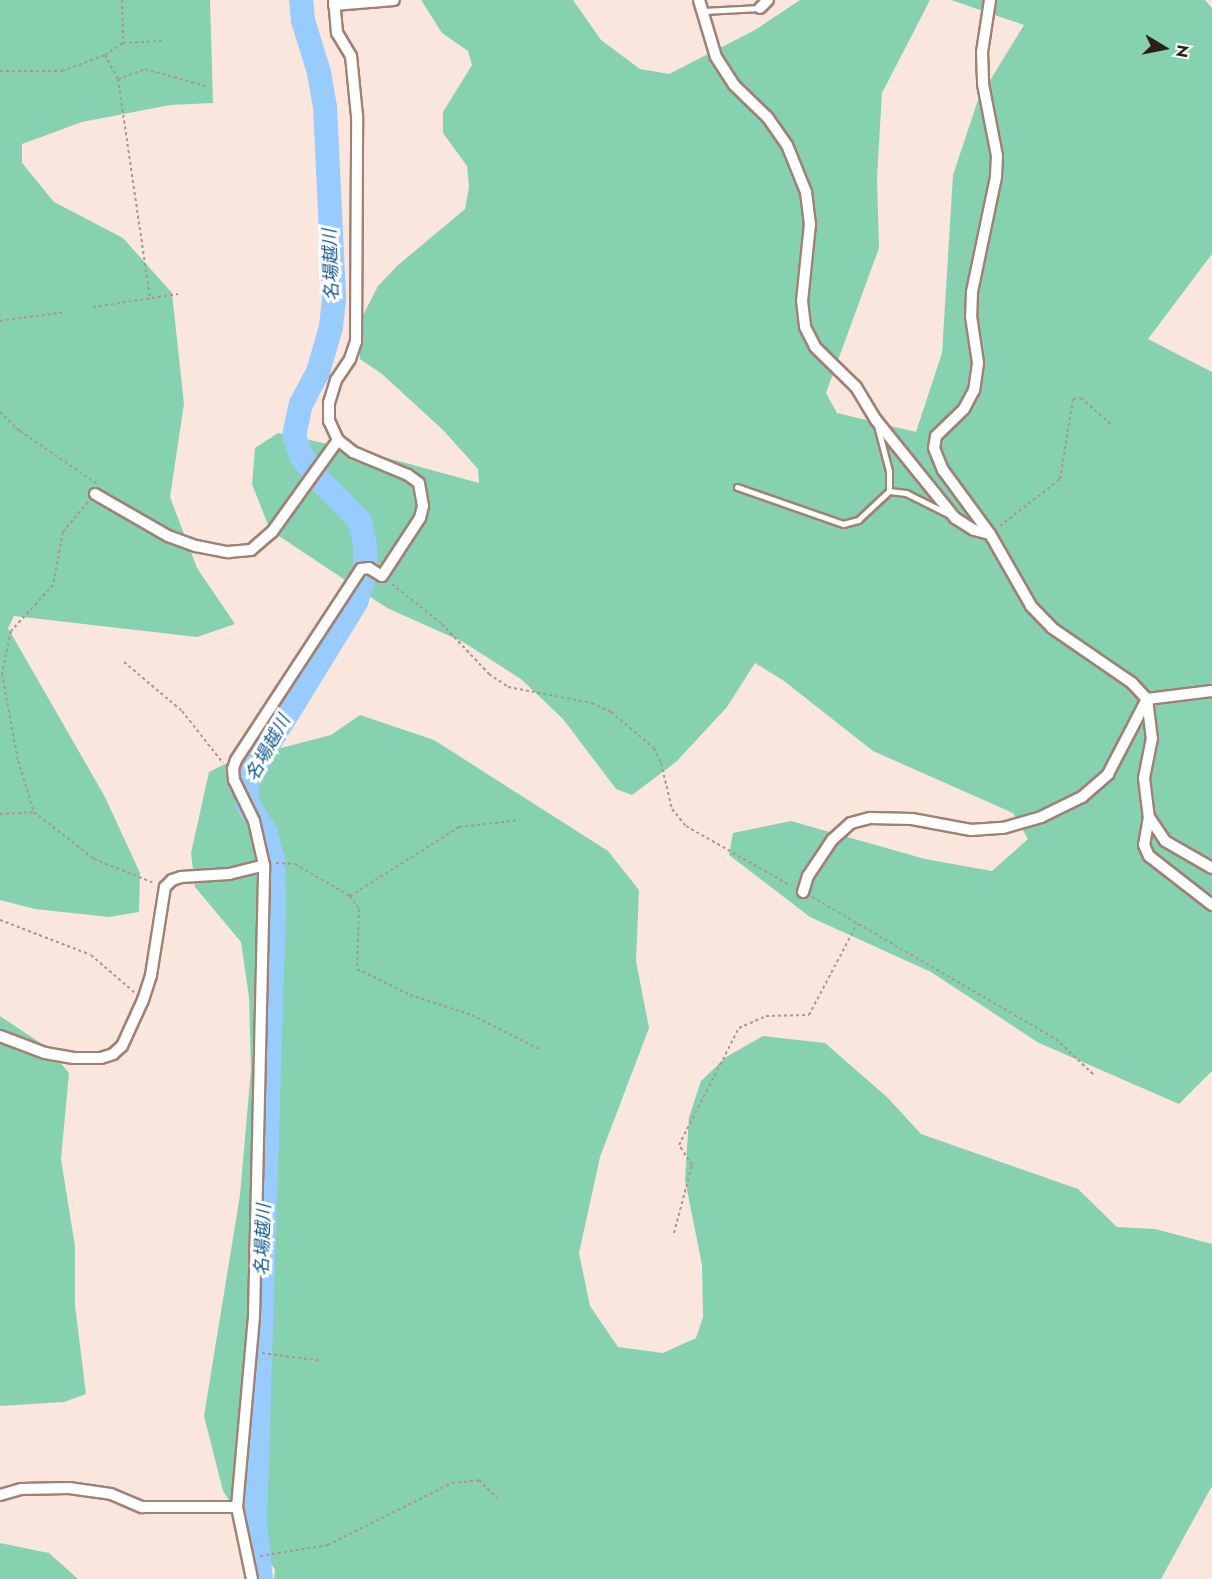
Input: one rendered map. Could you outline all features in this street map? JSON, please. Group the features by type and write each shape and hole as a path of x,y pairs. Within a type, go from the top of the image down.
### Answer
{"street":[{"path":"252,1579 237,1507 254,1316 264,865 254,821 234,780 233,769 236,760 361,569 377,573 420,518 423,494 419,483 408,475 353,452 338,440 329,421 330,403 336,380 350,359 356,342 357,116 351,56 337,33 334,2 394,0"},
{"path":"699,0 716,57 734,86 768,118 787,145 806,192 810,224 802,301 805,327 815,347 856,387 876,420 955,518 974,530 990,534"},
{"path":"990,0 982,52 983,84 998,156 996,177 972,292 971,316 978,363 974,390 964,408 936,436 934,448 943,470 990,534 1031,606 1052,628 1132,683 1147,699 1152,738 1144,778 1149,817 1144,845 1149,856 1212,905"},
{"path":"95,494 168,536 196,546 228,552 251,550 272,532 338,440"},
{"path":"1147,699 1212,691"},
{"path":"803,892 808,876 832,840 851,823 870,818 912,819 971,830 1003,828 1041,817 1082,797 1108,774 1147,699"},
{"path":"1149,817 1165,841 1212,868"},
{"path":"0,1036 45,1053 101,1058 113,1054 122,1046 143,1000 151,975 165,887 172,880 181,877 230,874 264,865"},
{"path":"0,1496 21,1489 69,1488 111,1494 142,1507 237,1507"}],"lane":[{"path":"702,11 764,4"},
{"path":"737,487 843,524 858,520 889,491 889,471 876,420"},
{"path":"889,491 906,493 955,518"}],"path":[{"path":"122,0 123,43"},
{"path":"0,71 62,71 105,55 123,43 162,41"},
{"path":"105,55 118,79 150,298"},
{"path":"118,79 145,69 209,87"},
{"path":"93,307 178,294"},
{"path":"0,321 64,312"},
{"path":"990,534 1060,479 1073,399 1081,398 1112,425"},
{"path":"0,412 20,431 96,482 95,494 63,532 53,585 11,631 2,674 18,761 34,812 94,859 165,887"},
{"path":"377,573 442,624 489,674 508,687 592,703 611,712 654,748 661,764 672,809 686,826 1056,1040 1094,1075"},
{"path":"124,662 182,711 219,761 233,769"},
{"path":"0,814 34,812"},
{"path":"350,896 459,827 520,820"},
{"path":"280,862 295,864 350,896 359,909 357,969 410,995 472,1015 541,1050"},
{"path":"0,920 91,955 143,1000"},
{"path":"674,1233 692,1165 679,1145 739,1028 766,1016 809,1015 857,924"},
{"path":"267,1354 322,1361"},
{"path":"248,1558 328,1545 452,1483 480,1480 497,1498"}],"green space":[{"path":"0,0 210,0 213,103 170,105 82,122 22,144 22,163 54,202 123,238 172,293 184,404 170,497 197,568 235,624 197,637 14,616 8,628 105,797 140,873 139,912 109,917 35,909 0,900"},
{"path":"421,0 573,0 601,40 640,69 669,74 755,30 800,0 930,0 882,93 877,178 879,248 826,393 837,413 916,432 942,353 953,175 978,100 1024,25 951,0 1205,0 1212,8 1212,254 1148,339 1212,372 1212,1071 1179,1104 1039,1043 931,972 810,917 729,855 733,833 791,821 925,859 992,871 1028,839 1013,813 873,751 784,681 755,663 727,707 676,762 632,795 616,789 563,719 521,679 463,642 387,608 270,530 252,484 255,448 278,433 369,453 479,483 478,469 444,431 382,374 360,359 358,325 378,286 397,266 465,209 469,187 467,166 443,133 443,112 472,65 468,51 442,33"},
{"path":"360,715 434,740 608,851 639,890 636,961 649,1028 600,1157 579,1253 590,1306 618,1347 663,1353 696,1338 703,1317 702,1265 685,1180 689,1117 701,1081 726,1057 763,1036 825,1043 887,1097 921,1134 1078,1189 1117,1227 1155,1229 1212,1244 1212,1486 1161,1579 274,1579 275,1570 223,1491 204,1416 240,1195 251,1069 249,997 241,942 195,887 191,853 209,772 231,761 331,735"},
{"path":"0,1016 48,1048 69,1073 61,1159 75,1246 75,1305 86,1394 64,1402 0,1406"},
{"path":"0,1543 49,1553 78,1579 0,1579"}],"waterway":[{"name":"名場越川","path":"261,1579 255,1523 274,909 273,859 265,831 248,805 246,788 251,773 356,602 365,575 365,545 360,521 316,476 301,455 294,436 301,404 318,372 331,327 334,297 325,107 319,72 303,21 301,0"}]}
